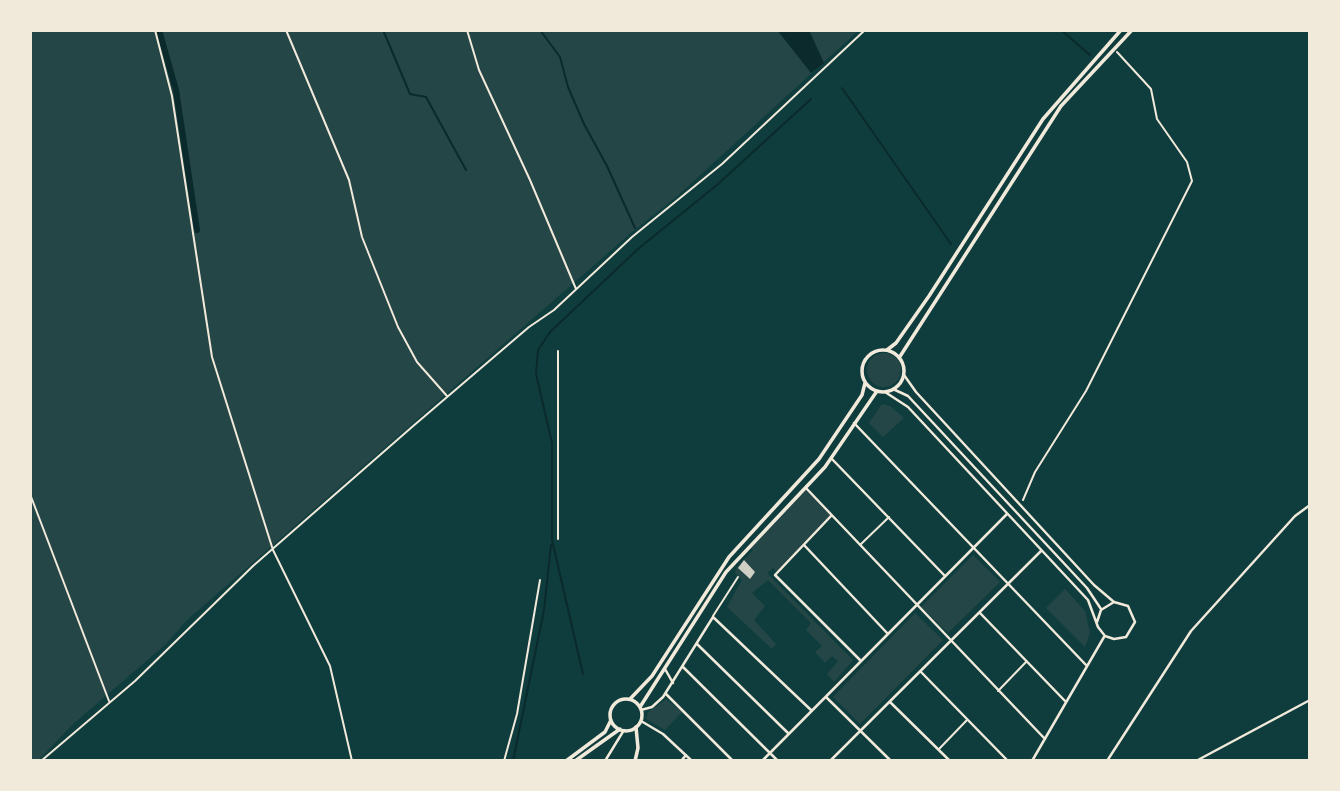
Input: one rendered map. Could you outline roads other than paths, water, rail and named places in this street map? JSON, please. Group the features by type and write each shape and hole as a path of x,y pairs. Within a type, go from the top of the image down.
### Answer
{"main road":[{"path":"887,350 899,358 904,375 893,389 877,391 862,377 863,362 873,352 887,350 896,343 1042,119 1121,30"},
{"path":"899,358 1048,124 1132,30"},
{"path":"566,761 605,732 611,720 610,711 616,702 630,699 652,676 729,557 818,459 862,395 866,383"},
{"path":"635,761 639,748 636,727 640,721 640,708 726,572 831,458 877,391"},
{"path":"630,699 640,708"},
{"path":"611,720 622,730"},
{"path":"575,761 622,730 636,727"}],"street":[{"path":"558,351 558,539"},
{"path":"885,392 908,407 1088,600 1105,636 1120,639 1133,628 1132,610 1122,603 1114,602 1094,585 915,392 904,375"},
{"path":"893,389 908,396 1093,594 1101,610"},
{"path":"854,423 1087,666"},
{"path":"831,458 946,576"},
{"path":"806,487 950,642 1045,739"},
{"path":"1107,761 1191,631 1295,516 1310,505"},
{"path":"762,761 1007,514"},
{"path":"831,516 775,576 861,661"},
{"path":"859,545 889,517"},
{"path":"803,545 888,634"},
{"path":"830,761 1041,550"},
{"path":"640,708 652,707 666,694 738,577"},
{"path":"503,761 517,715 540,580"},
{"path":"1097,622 1101,610 1114,602"},
{"path":"980,612 1066,702"},
{"path":"713,617 812,711"},
{"path":"1032,761 1105,636"},
{"path":"697,644 789,734"},
{"path":"998,691 1027,662"},
{"path":"683,667 778,761"},
{"path":"665,669 673,683"},
{"path":"921,672 1007,761"},
{"path":"666,694 733,761"},
{"path":"826,697 891,761"},
{"path":"1196,761 1310,700"},
{"path":"890,702 950,761"},
{"path":"939,750 967,720"},
{"path":"640,721 663,734 692,761"},
{"path":"605,761 622,730"},
{"path":"681,761 686,755"}],"waterway":[{"path":"159,30 176,90 197,230"},
{"path":"383,30 410,94 426,97 466,170"},
{"path":"540,30 560,57 568,87 584,124 607,166 635,228"},
{"path":"1061,30 1090,55"},
{"path":"842,88 951,244"},
{"path":"583,674 552,540 552,443 536,374 538,350 550,332 638,249 718,184 811,99"},
{"path":"513,761 544,610 551,545"}]}
